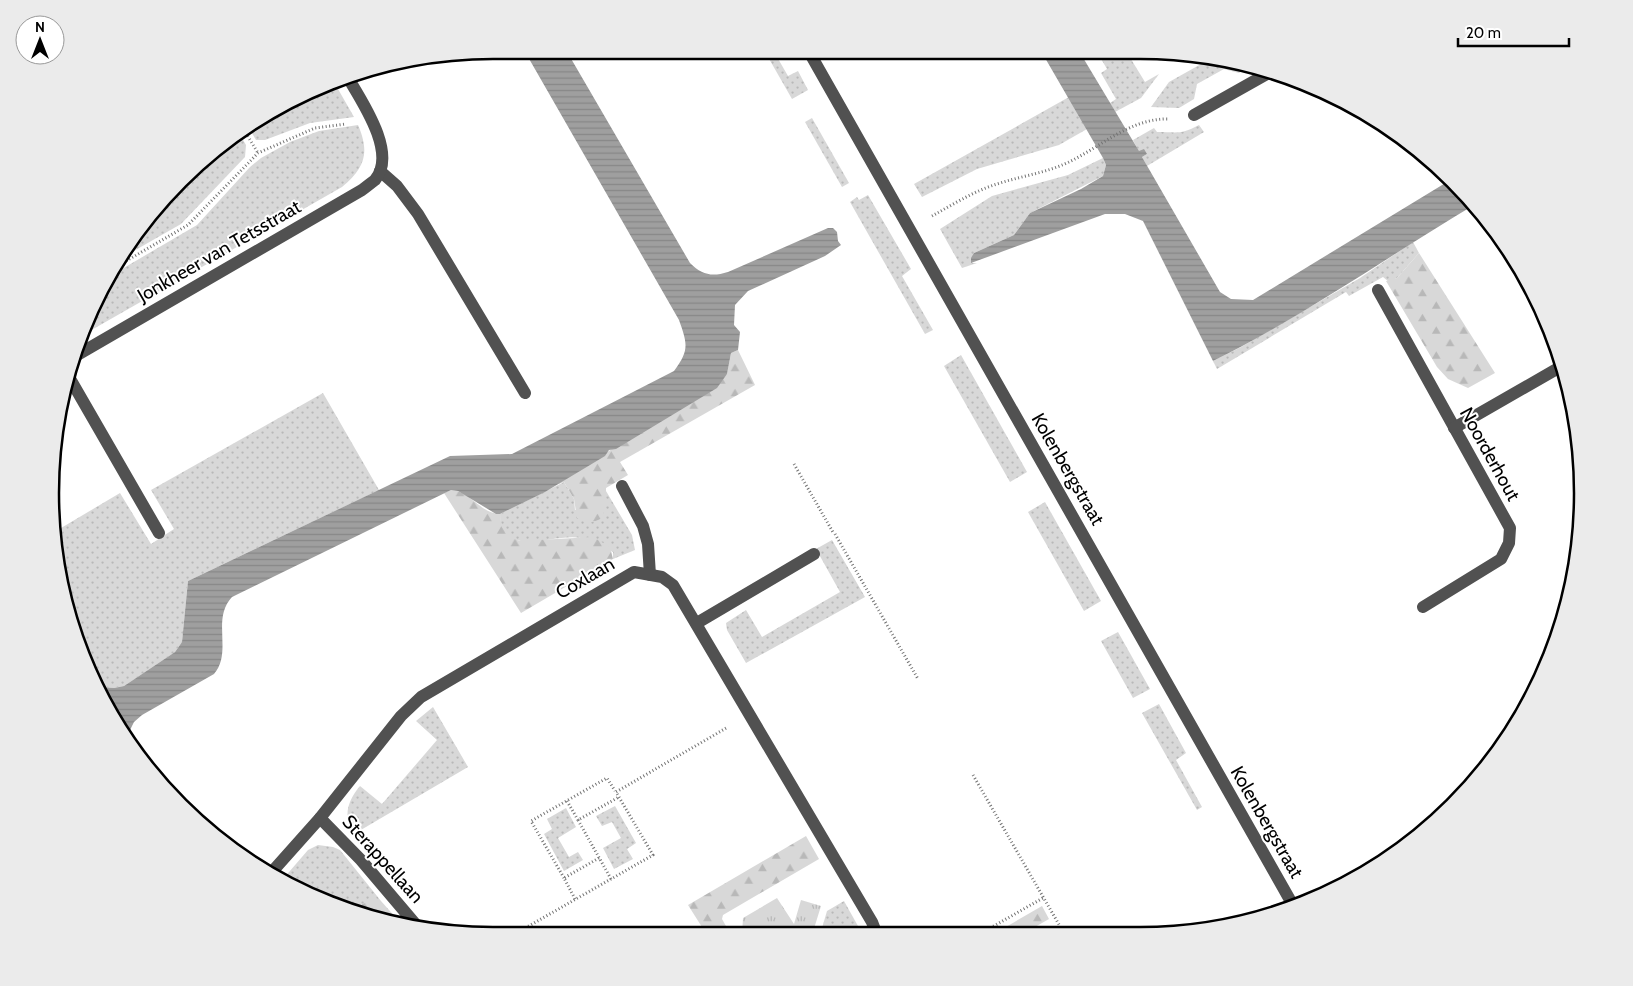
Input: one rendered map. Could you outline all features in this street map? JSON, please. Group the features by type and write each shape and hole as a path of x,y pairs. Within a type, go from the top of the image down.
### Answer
{"street":[{"name":"Kolenbergstraat","path":"813,59 1290,900"},
{"path":"1194,115 1262,77"},
{"path":"351,83 371,117 383,152 380,171 397,186 418,214 525,393"},
{"name":"Jonkheer van Tetsstraat","path":"82,352 362,190 375,179 380,171"},
{"name":"Noorderhout","path":"1378,290 1510,528 1509,543 1500,559 1422,607"},
{"path":"1454,428 1556,370"},
{"path":"73,384 159,533"},
{"path":"622,486 643,526 648,544 650,575"},
{"path":"697,623 814,554"},
{"name":"Coxlaan","path":"275,868 320,818 402,716 421,697 634,572 662,577 673,584 751,714 874,927"},
{"name":"Sterappellaan","path":"320,818 361,860 412,920"}],"path":[{"path":"127,261 188,225 258,153 315,128 339,126 371,117"},
{"path":"909,228 996,184 1037,174 1069,162 1139,123"},
{"path":"247,135 258,153"},
{"path":"794,464 918,680"},
{"path":"814,554 814,546 835,534"},
{"path":"616,792 751,714"},
{"path":"973,775 1060,927"},
{"path":"526,927 612,879 653,855 607,778 531,821 576,899"},
{"path":"578,820 619,797"},
{"path":"567,801 612,879"},
{"path":"564,878 600,858"},
{"path":"992,927 1043,898"}],"green space":[{"path":"769,59 778,59 788,76 798,71 808,90 792,99"},
{"path":"1101,59 1131,59 1145,82 1159,74 1141,98 1115,112 1110,103 1116,99 1101,73 1107,69"},
{"path":"1203,63 1242,71 1239,73 1224,69 1197,84 1194,99 1179,108 1151,107 1169,82"},
{"path":"337,88 354,117 310,123 265,140 256,140 252,132 301,104"},
{"path":"1069,97 1087,129 1059,145 977,169 922,197 914,184"},
{"path":"812,118 849,183 842,187 805,122"},
{"path":"358,125 364,144 363,159 356,173 342,187 91,330 121,270 197,225 250,167 261,158 290,142 319,131"},
{"path":"1199,125 1204,132 1147,166 1142,157 1147,154 1139,152 1133,140 1154,128 1157,132 1179,132"},
{"path":"242,139 246,145 245,157 181,224 132,252 148,229 186,186"},
{"path":"1103,158 1106,165 1103,176 1030,213 1014,235 974,253 972,263 977,263 962,268 940,229 992,196 1068,175"},
{"path":"868,195 911,269 902,276 933,330 925,334 850,202 857,197 859,200"},
{"path":"1413,242 1419,253 1397,278 1389,282 1383,277 1349,296 1346,292 1217,369 1213,361 1241,347 1360,278"},
{"path":"1419,253 1495,373 1468,388 1448,379 1437,367 1386,281 1397,278"},
{"path":"738,350 755,385 620,462 628,475 606,488 606,506 602,518 590,522 577,518 574,499 564,482 558,484 727,374 731,353"},
{"path":"961,355 1027,472 1010,482 944,366"},
{"path":"323,393 379,490 188,581 182,642 175,652 124,686 105,687 82,633 74,605 62,550 61,528 120,493 151,544 174,529 151,490"},
{"path":"564,482 574,499 575,510 606,506 606,491 632,535 635,550 613,559 613,552 581,538 570,537 519,541 509,537 502,528 500,514"},
{"path":"451,490 464,494 493,513 500,514 505,531 515,539 520,541 593,537 610,547 613,559 521,613 444,493"},
{"path":"1045,502 1101,601 1084,611 1028,512"},
{"path":"832,540 865,597 746,663 727,630 726,623 746,610 762,637 840,592 816,549"},
{"path":"1118,632 1150,689 1133,698 1101,641"},
{"path":"1159,704 1186,753 1176,760 1202,807 1197,810 1142,713"},
{"path":"433,707 468,767 354,834 350,828 347,815 352,797 360,786 382,804 437,740 416,721"},
{"path":"615,806 636,843 627,849 633,859 614,869 603,848 621,838 612,822 602,826 596,816"},
{"path":"566,808 576,827 558,838 569,857 578,852 583,860 564,871 544,834 552,829 547,819"},
{"path":"806,836 819,859 723,915 722,919 726,927 702,927 688,905"},
{"path":"318,845 340,850 381,901 359,906 327,894 287,875 308,850"},
{"path":"777,898 794,924 801,900 821,906 814,927 742,927 743,918"},
{"path":"374,900 381,901 394,915 360,906"},
{"path":"844,901 859,927 822,927 827,911"},
{"path":"1042,906 1049,919 1035,927 1006,927"}],"shaded area":[{"path":"529,59 571,59 690,263 699,270 712,275 728,272 828,228 833,228 837,232 838,241 841,245 825,256 748,291 735,305 734,325 740,332 738,350 731,353 727,374 717,388 616,449 609,450 605,456 545,492 500,514 496,514 458,491 451,490 232,597 223,615 222,656 214,674 142,715 134,722 130,730 105,687 124,686 175,652 182,642 188,581 450,456 512,454 674,371 683,357 686,346 679,320"},
{"path":"1046,59 1084,59 1139,151 1144,149 1147,154 1142,157 1220,292 1231,299 1253,300 1444,184 1468,209 1313,306 1213,361 1143,221 1125,214 1105,214 971,263 974,253 1014,235 1030,213 1081,189 1103,176 1106,165"}]}
